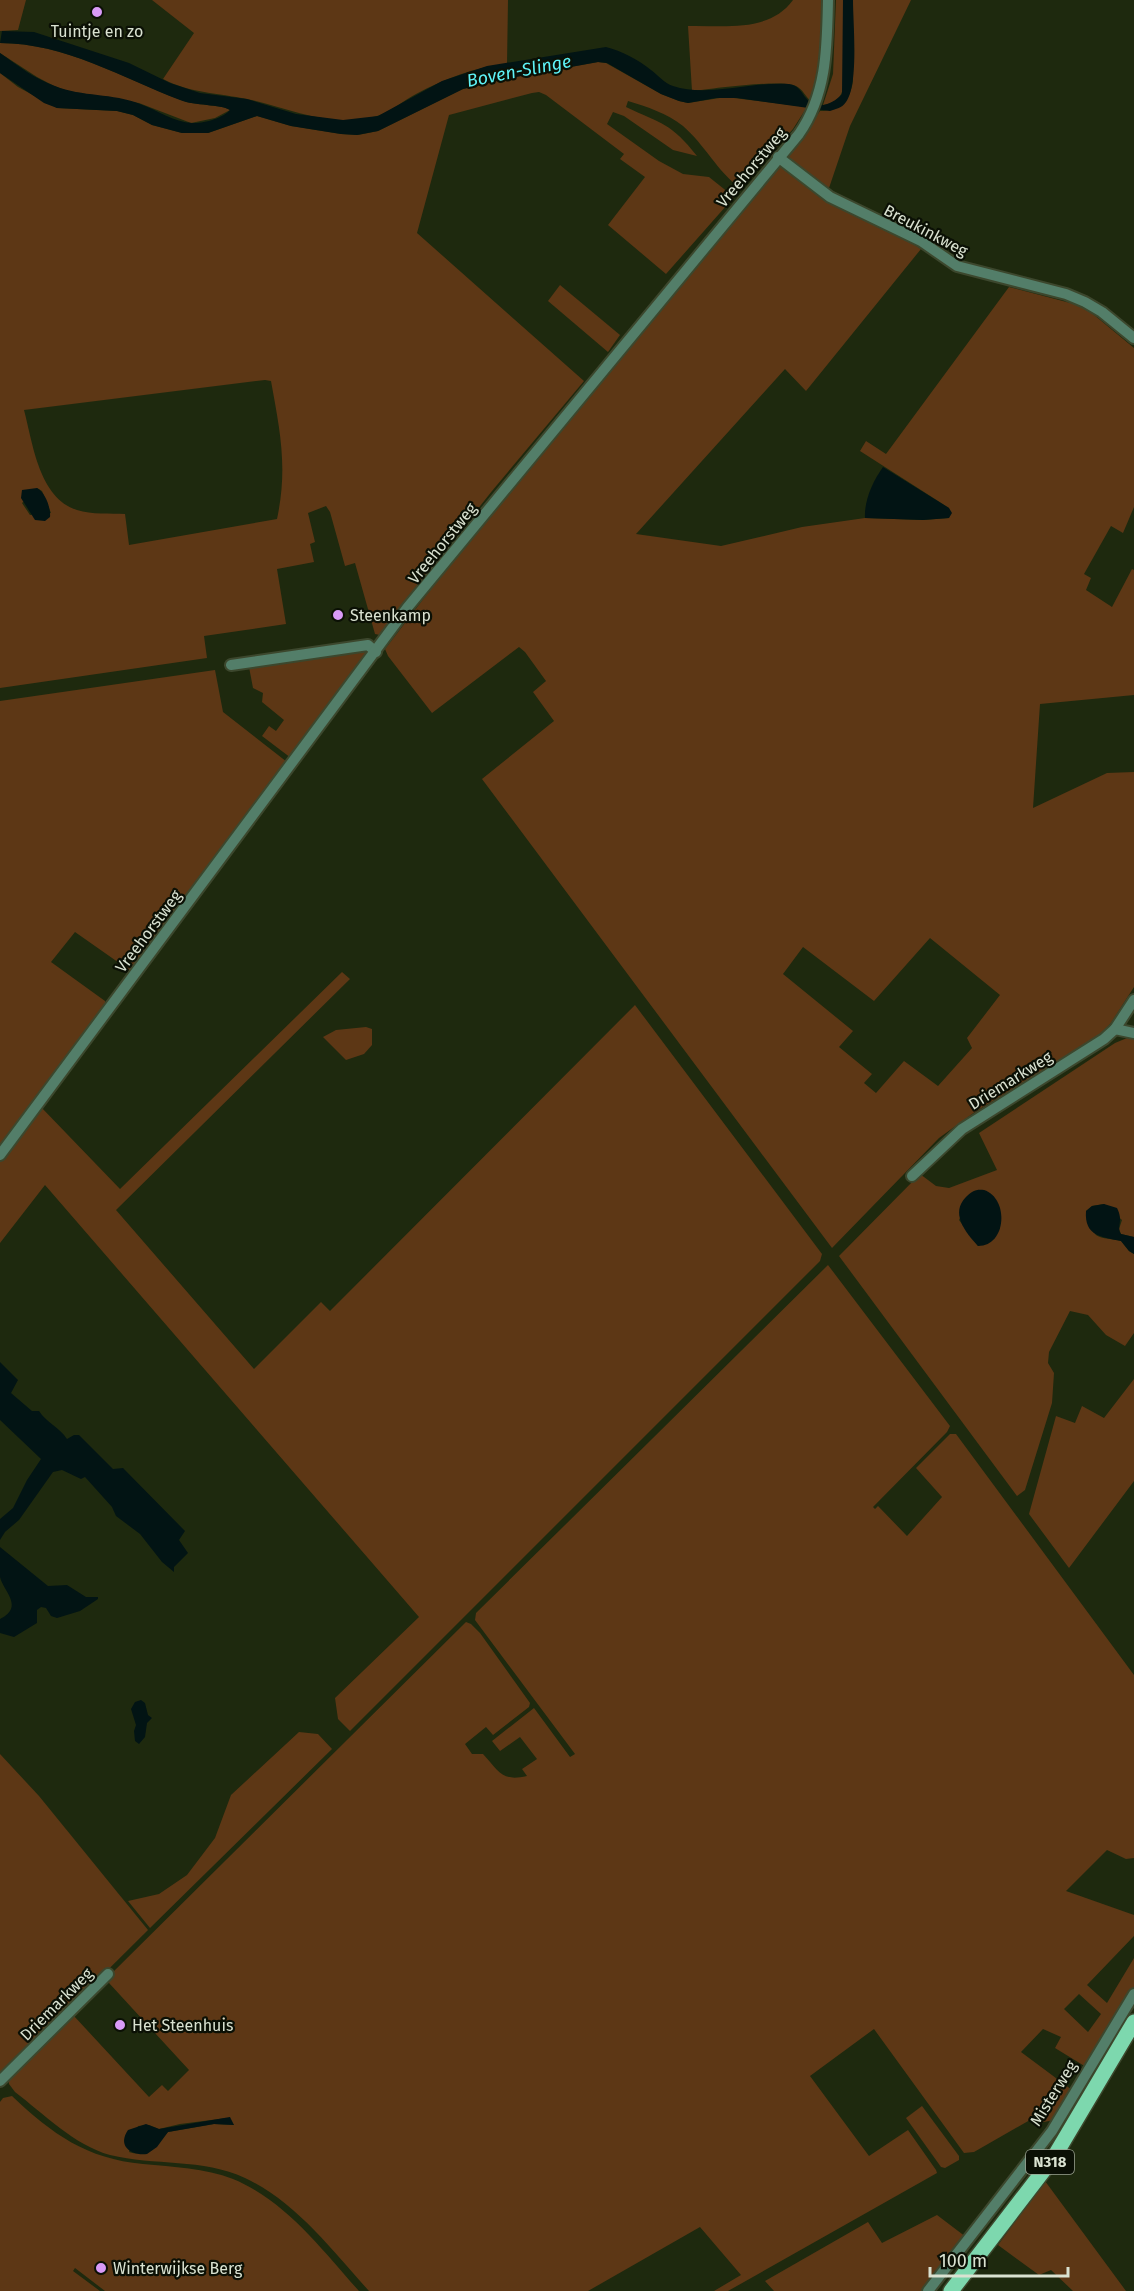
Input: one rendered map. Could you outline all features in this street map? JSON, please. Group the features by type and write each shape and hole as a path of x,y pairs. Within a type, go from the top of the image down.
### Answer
{"main road":[{"name":"Misterweg","path":"951,2291 1054,2157 1134,2022"}],"street":[{"name":"Vreehorstweg","path":"0,1155 407,608 799,134 814,106 824,75 828,0"},
{"name":"Breukinkweg","path":"778,157 830,197 921,241 957,266 1066,294 1102,312 1134,339"},
{"path":"231,665 368,645 376,652"},
{"name":"Driemarkweg","path":"912,1176 962,1129 1104,1039 1115,1029 1134,1000"},
{"path":"1115,1029 1134,1033"},
{"name":"Driemarkweg","path":"0,2081 108,1974"},
{"name":"Misterweg","path":"928,2291 1052,2131 1134,1994"}],"shaded area":[{"path":"0,0 26,0 18,30 0,31"},
{"path":"152,0 508,0 507,64 472,71 438,83 377,116 344,121 311,116 247,99 194,90 163,79 194,33"},
{"path":"793,0 825,0 824,46 812,102 798,87 787,84 761,84 692,91 688,26 731,26 759,22 783,11"},
{"path":"836,0 843,0 843,88 836,100 823,105 833,74"},
{"path":"853,0 911,0 850,126 829,188 787,157 820,111 827,111 843,104 852,88"},
{"path":"0,43 24,45 70,55 181,100 230,110 215,118 191,123 139,103 68,91 37,77 0,53"},
{"path":"598,62 606,63 661,94 688,103 726,97 807,107 793,129 740,188 724,174 691,133 670,117 628,101 626,107 673,130 697,156 673,150 624,116 613,112 607,124 659,161 683,174 709,177 734,197 666,274 608,225 645,177 620,159 624,154 546,95 539,92 532,93 449,115 417,233 584,381 492,491 380,635 375,634 355,563 345,566 330,512 326,506 308,513 315,542 310,544 314,562 277,569 286,624 204,636 207,658 0,688 0,73 18,87 57,108 117,111 133,115 152,125 182,133 208,133 257,116 291,126 358,135 378,131 463,89","holes":["271,381 282,449 282,483 277,519 129,545 125,514 83,512 64,504 54,494 40,468 24,410","37,488 42,491 51,513 30,515 22,503"]},
{"path":"780,165 805,186 833,204 889,230 921,249 806,391 785,369 636,534 721,546 802,527 865,518 923,520 949,518 949,508 860,451 866,441 886,454 1009,287 1078,305 1093,314 1134,348 1134,507 1123,533 1111,526 1084,574 1091,578 1086,590 1112,607 1132,569 1134,570 1134,695 1040,704 1033,808 1107,773 1134,772 1134,987 1111,1023 1099,1036 975,1112 939,1138 832,1248 482,779 554,721 533,692 546,681 525,652 519,647 432,713 388,656 385,649 440,577","holes":["930,938 1000,995 967,1038 972,1048 938,1086 904,1061 876,1093 864,1083 872,1074 839,1047 853,1031 783,974 803,947 874,1001"]},
{"path":"560,285 620,335 608,352 548,301"},
{"path":"365,650 367,655 291,758 262,736 269,726 276,731 284,720 262,702 263,693 253,688 249,667"},
{"path":"215,670 223,712 287,762 132,972 75,932 51,962 105,1001 106,1007 0,1149 0,701"},
{"path":"342,972 350,979 116,1210 254,1369 321,1302 330,1311 635,1005 822,1254 820,1261 350,1731 338,1719 335,1698 419,1617 45,1185 0,1243 0,1160 40,1106 120,1189"},
{"path":"366,1027 372,1029 372,1045 364,1054 346,1060 323,1037 336,1030"},
{"path":"1127,1038 1134,1039 1134,1237 1121,1234 1119,1229 1122,1220 1104,1204 1092,1206 1086,1211 1094,1233 1100,1237 1121,1241 1134,1254 1134,1333 1125,1346 1106,1335 1088,1315 1070,1311 1049,1352 1048,1363 1054,1373 1052,1403 1025,1490 1017,1496 839,1256 920,1174 936,1186 949,1188 997,1170 979,1133 1115,1043","holes":["984,1190 1000,1228 994,1238 978,1246 959,1220 974,1191"]},
{"path":"828,1265 950,1426 947,1432 873,1507 875,1509 878,1506 907,1536 942,1497 916,1468 950,1434 956,1434 1134,1675 1134,1858 1126,1859 1107,1850 1066,1891 1134,1915 1134,1936 1087,1985 1107,2003 1134,1958 1134,1987 1086,2067 1055,2048 1061,2037 1043,2029 1021,2052 1072,2090 1054,2120 1044,2122 1030,2120 974,2152 964,2153 874,2029 810,2076 869,2156 908,2130 937,2173 728,2291 714,2291 741,2275 700,2227 588,2291 369,2291 297,2213 263,2188 245,2178 212,2168 127,2158 97,2150 60,2128 15,2092 9,2084 8,2077 70,2016 74,2016 149,2097 162,2085 168,2091 189,2070 109,1983 109,1976 466,1622 480,1633 530,1703 529,1707 493,1735 486,1727 465,1744 472,1754 483,1754 501,1774 506,1776 527,1776 522,1769 537,1759 520,1737 500,1751 492,1741 534,1708 570,1757 575,1754 475,1620 476,1613","holes":["1079,1994 1101,2014 1088,2032 1064,2009","227,2118 234,2125 214,2124 168,2132 156,2146 147,2152 129,2152 138,2126 149,2125 159,2129"]},
{"path":"1134,1379 1134,1481 1069,1568 1029,1514 1056,1416 1075,1423 1082,1406 1104,1418"},
{"path":"299,1732 318,1734 332,1749 150,1928 128,1901 159,1894 187,1875 215,1838 231,1795"},
{"path":"0,1754 39,1796 148,1930 0,2077"},
{"path":"12,2096 56,2133 105,2157 211,2172 252,2188 270,2200 302,2228 359,2291 105,2291 75,2268 73,2271 100,2291 0,2291 0,2102 3,2098"},
{"path":"922,2106 959,2156 959,2160 945,2168 941,2167 906,2118"},
{"path":"1045,2181 1126,2291 1073,2291 1051,2270 1039,2275 998,2245"},
{"path":"937,2215 966,2237 922,2291 774,2291 765,2281 868,2222 882,2243"}],"water":[{"name":"Boven-Slinge","path":"843,0 853,0 853,82 846,102 841,107 830,111 737,98 716,98 688,103 661,94 607,63 598,62 463,89 378,131 357,135 291,126 257,116 208,133 182,133 152,125 133,115 117,111 57,108 44,103 0,73 0,53 33,76 55,86 130,101 185,122 207,121 223,116 230,110 180,100 70,55 24,45 0,43 2,31 34,32 129,63 170,83 200,93 247,99 296,114 343,120 378,116 442,81 487,66 606,47 635,59 673,86 715,90 789,84 798,88 813,104 822,105 831,103 842,94"},
{"path":"883,467 949,508 952,513 949,518 923,520 865,518 870,491"},
{"path":"37,488 45,497 50,509 50,517 45,521 35,520 21,498 22,490"},
{"path":"984,1190 998,1202 1001,1221 995,1238 988,1244 978,1246 964,1229 959,1209 970,1193"},
{"path":"1104,1204 1117,1208 1121,1234 1134,1237 1134,1254 1121,1241 1096,1234 1088,1226 1086,1211 1092,1206"},
{"path":"0,1362 18,1380 11,1393 32,1411 39,1411 67,1439 79,1435 113,1469 123,1468 185,1531 179,1540 188,1553 174,1567 174,1572 162,1562 140,1534 116,1516 112,1507 85,1477 81,1479 62,1470 53,1472 19,1520 5,1532 0,1540 0,1519 13,1508 41,1459 0,1420"},
{"path":"0,1547 48,1586 67,1585 86,1597 98,1597 98,1599 80,1611 57,1618 51,1616 46,1608 41,1607 37,1610 37,1623 14,1637 0,1633 0,1619 11,1609 12,1604 0,1577"},
{"path":"141,1700 145,1703 148,1715 152,1718 147,1723 145,1737 139,1744 135,1741 136,1725 131,1709 135,1702"},
{"path":"230,2117 234,2125 214,2124 168,2132 157,2147 147,2154 131,2152 124,2141 128,2130 146,2124 159,2129"}],"place":[{"name":"Tuintje en zo","path":"97,12"},
{"name":"Steenkamp","path":"338,615"},
{"name":"Het Steenhuis","path":"120,2025"},
{"name":"Winterwijkse Berg","path":"101,2268"}]}
